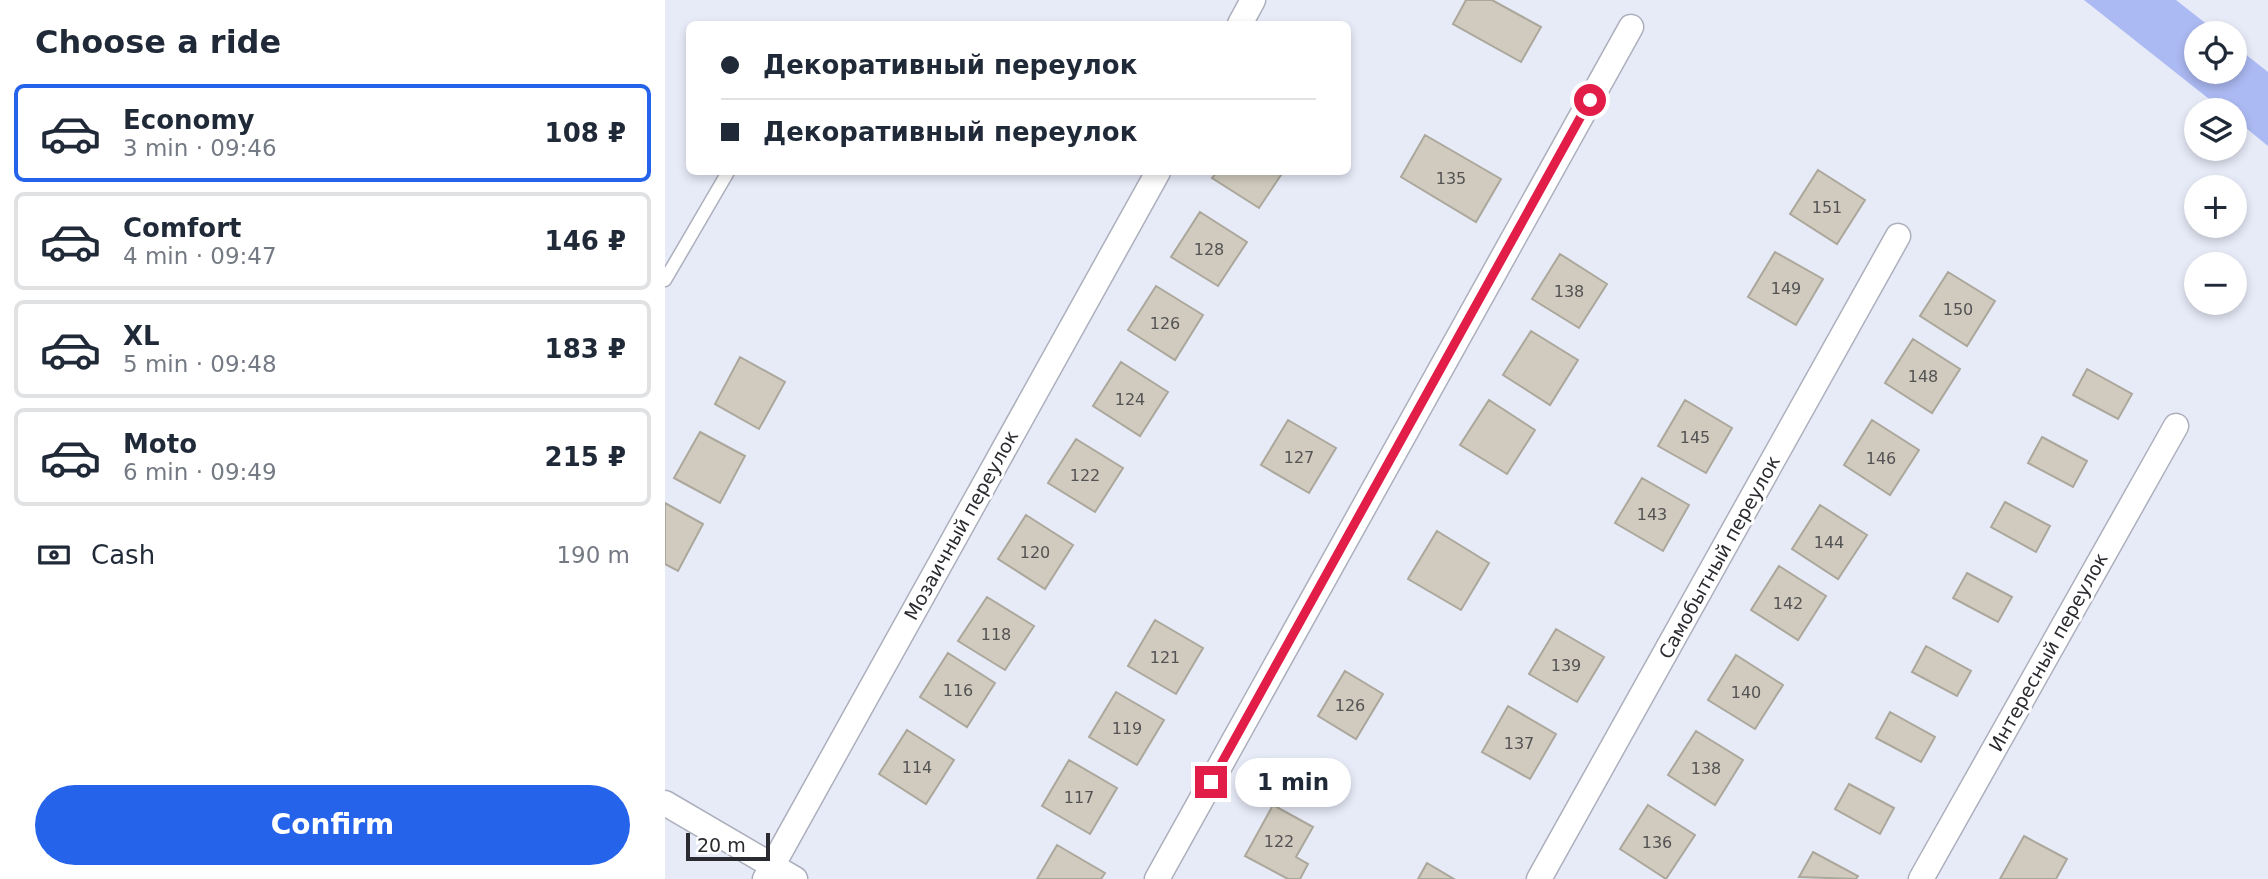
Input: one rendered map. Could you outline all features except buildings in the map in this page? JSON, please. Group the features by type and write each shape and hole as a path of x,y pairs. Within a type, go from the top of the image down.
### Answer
{"street":[{"path":"1242,21 1253,0"},
{"path":"1157,879 1631,27"},
{"name":"Мозаичный переулок","path":"769,871 1156,175"},
{"name":"Самобытный переулок","path":"1539,879 1898,236"},
{"name":"Интересный переулок","path":"1920,879 2176,426"},
{"path":"665,803 769,871 795,879"}],"lane":[{"path":"665,280 726,175"}],"shaded area":[{"path":"2084,0 2176,0 2203,21 2184,21 2184,79"},
{"path":"2247,55 2268,72 2268,146 2247,129 2247,98 2208,98 2190,84 2247,84"}],"route":[{"path":"1211,782 1590,100"}]}
